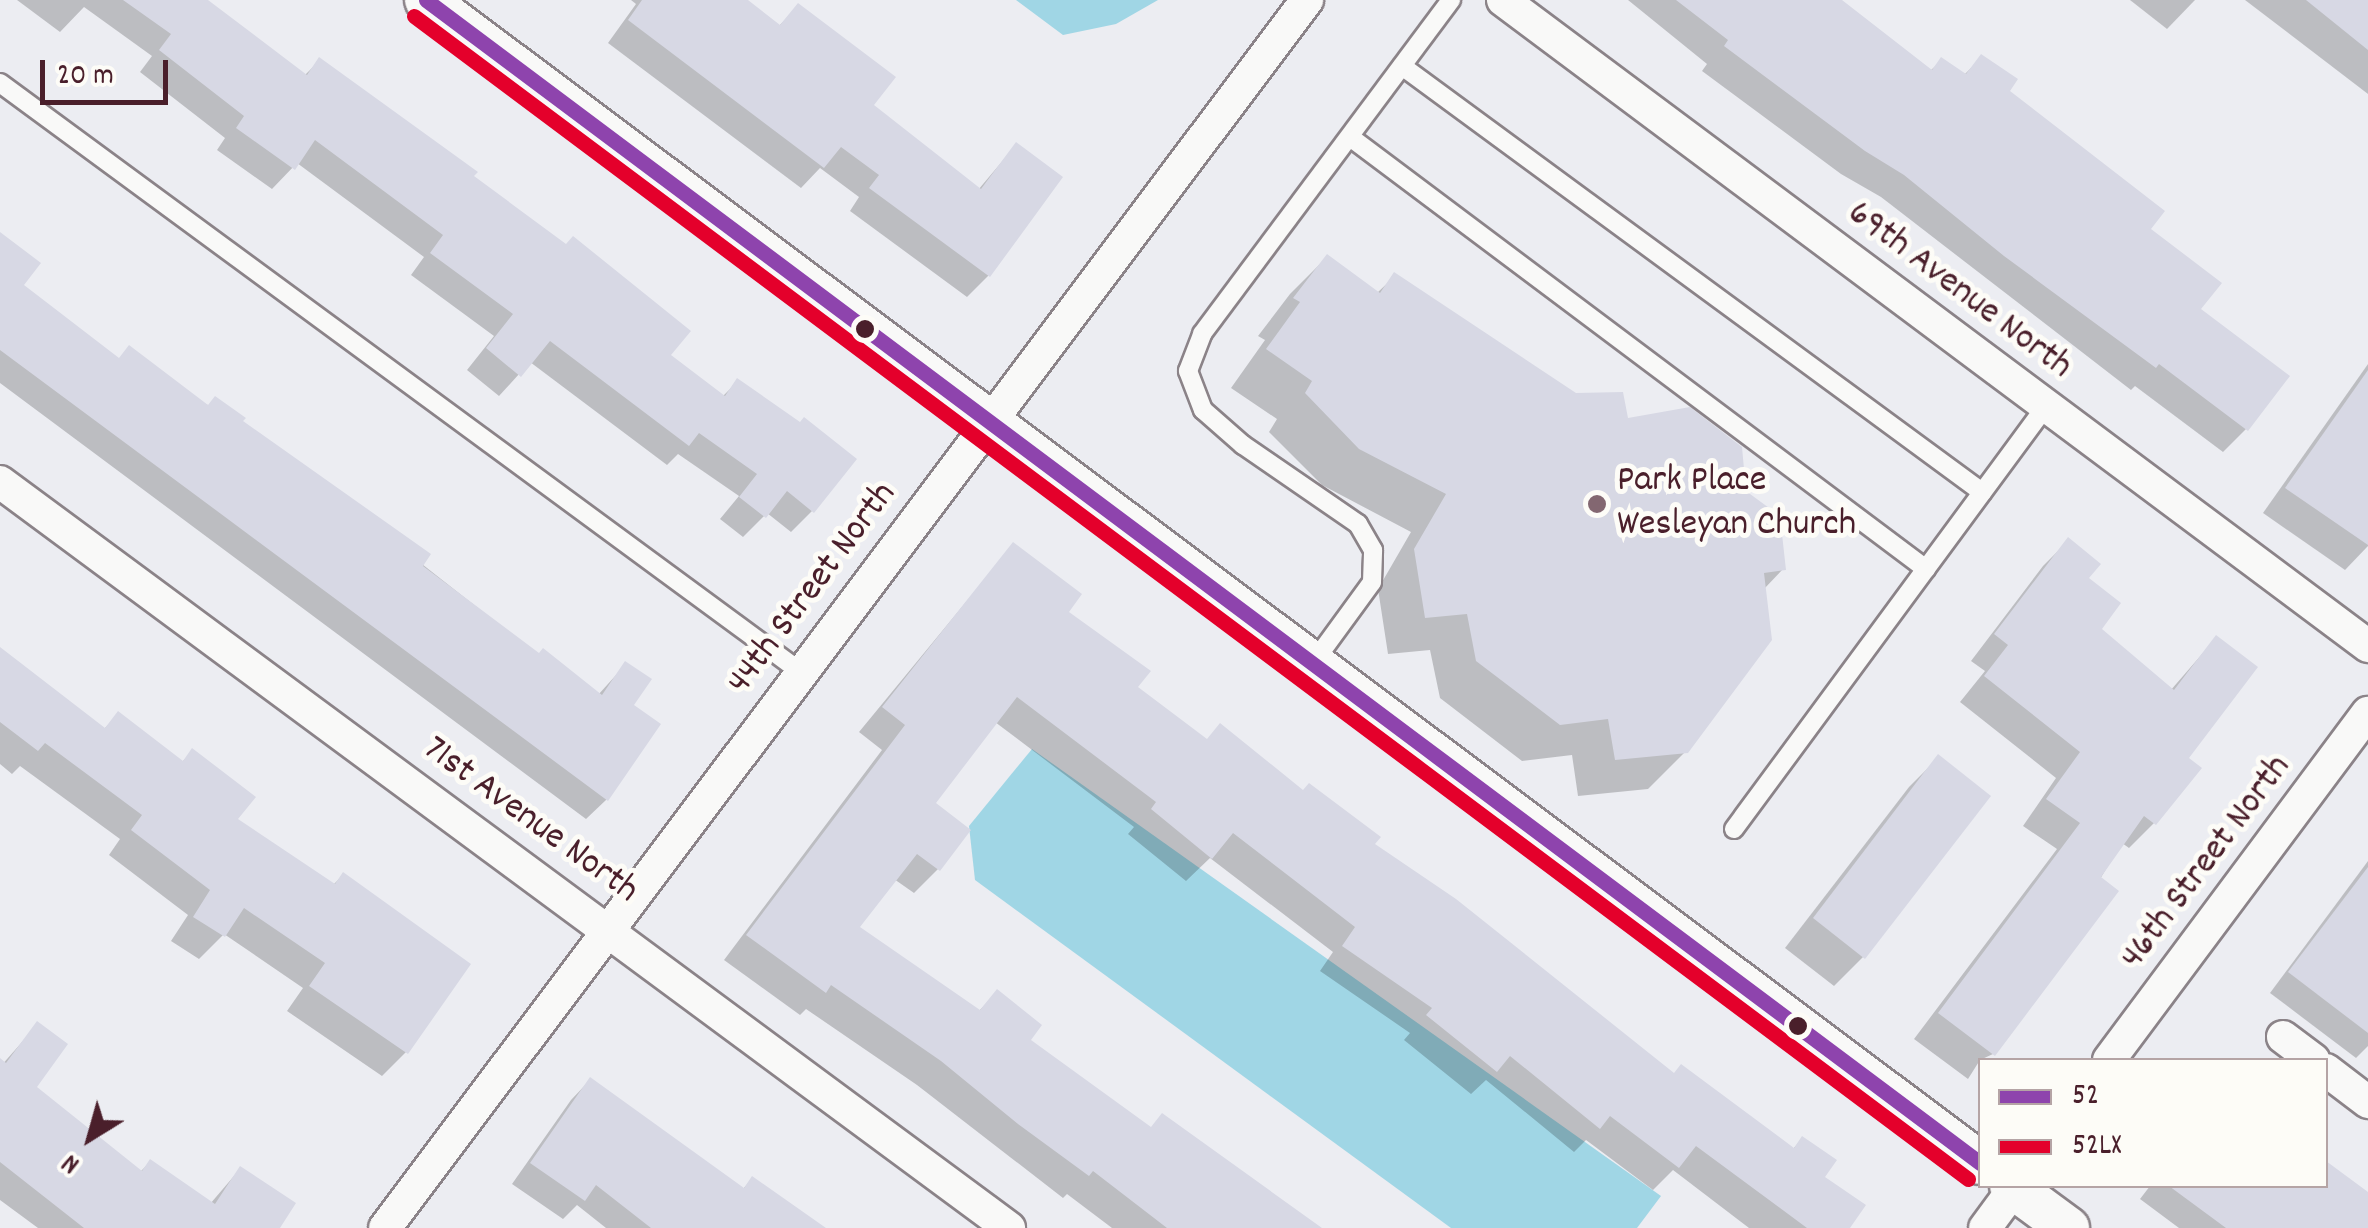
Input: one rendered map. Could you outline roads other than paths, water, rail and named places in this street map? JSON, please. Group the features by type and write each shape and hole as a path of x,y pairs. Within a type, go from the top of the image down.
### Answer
{"street":[{"path":"426,0 1978,1162"},
{"name":"44th Street North","path":"385,1228 1307,0"},
{"name":"69th Avenue North","path":"1502,0 2368,646"},
{"name":"71st Avenue North","path":"0,482 610,929 1009,1228"},
{"name":"46th Street North","path":"2111,1058 2368,713"},
{"path":"2283,1038 2310,1058"},
{"path":"2328,1072 2368,1102"},
{"path":"1985,1228 2013,1188"},
{"path":"2017,1188 2068,1228"}],"lane":[{"path":"1313,663 1372,582 1373,550 1358,524 1243,445 1203,410 1188,371 1202,334 1451,0"},
{"path":"1402,66 1982,492"},
{"path":"0,83 800,672"},
{"path":"1350,137 1926,569"},
{"path":"1734,829 2046,406"}],"water":[{"path":"1016,0 1158,0 1116,24 1063,35"},
{"path":"1032,749 1661,1196 1637,1228 1451,1228 975,880 969,826"}],"place":[{"name":"Park Place Wesleyan Church","path":"1597,504"}]}
